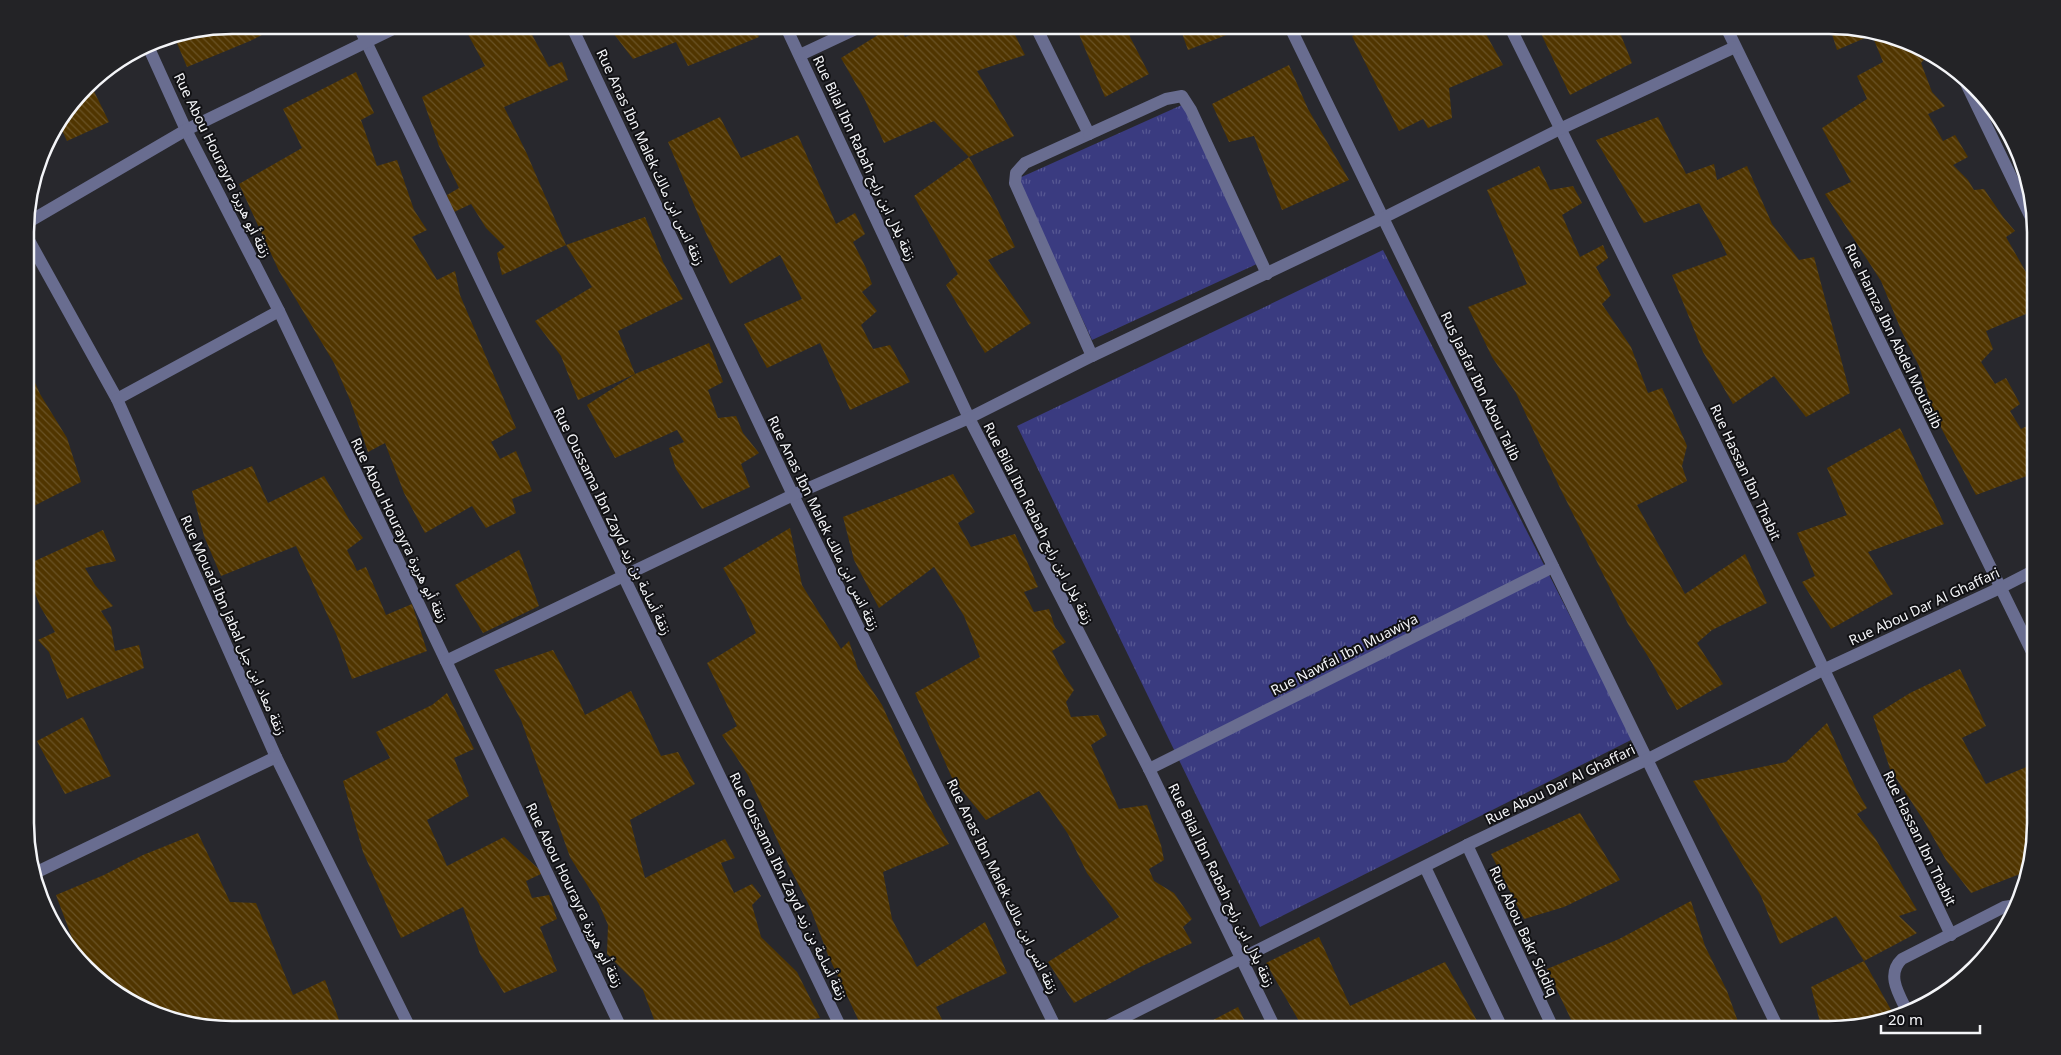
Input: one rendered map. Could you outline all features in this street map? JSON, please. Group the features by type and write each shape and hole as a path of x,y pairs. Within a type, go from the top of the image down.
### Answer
{"street":[{"name":"Rue Oussama Ibn Zayd زنقة أسامة بن زيد","path":"363,34 838,1021"},
{"path":"34,219 186,130 383,34"},
{"name":"Rue Anas Ibn Malek زنقة انس ابن مالك","path":"576,34 793,496 1054,1021"},
{"name":"Rue Bilal Ibn Rabah زنقة بلال ابن رابح","path":"790,34 969,418 1149,769 1272,1021"},
{"path":"800,55 845,34"},
{"path":"1039,34 1089,134"},
{"name":"Rus Jaafar Ibn Abou Talib","path":"1293,34 1775,1021"},
{"name":"Rue Hassan Ibn Thabit","path":"1513,34 1704,420 1950,935"},
{"name":"Rue Hamza Ibn Abdel Moutalib","path":"1729,34 2027,642"},
{"path":"446,660 793,496 969,418 1092,356 1383,218 1560,129 1735,47"},
{"name":"Rue Abou Hourayra زنقة أبو هريرة","path":"150,51 186,130 278,311 618,1021"},
{"path":"1971,94 2026,208"},
{"path":"1092,356 1015,183 1019,167 1025,162 1166,99 1182,96 1195,118 1267,274"},
{"name":"Rue Mouad Ibn Jabal زنقة معاد ابن جبل","path":"34,250 117,399 276,757 407,1021"},
{"path":"117,399 278,311"},
{"name":"Rue Nawfal Ibn Muawiya","path":"1149,769 1553,566"},
{"name":"Rue Abou Dar Al Ghaffari","path":"1117,1021 1467,845 1648,759 1823,670 2027,574"},
{"path":"39,871 276,757"},
{"name":"Rue Abou Bakr Siddiq","path":"1467,845 1550,1021"},
{"path":"1425,867 1499,1021"},
{"path":"1905,1006 1894,981 1893,975 1897,963 2004,906 2009,906"}],"green space":[{"path":"1184,104 1259,263 1092,340 1017,179"},
{"path":"1383,250 1633,739 1260,927 1017,426"}],"building":[{"path":"264,34 250,41 187,67 176,41 205,35"},
{"path":"468,34 532,34 549,67 562,62 568,80 504,107 527,154 566,245 502,275 497,253 505,247 486,228 471,204 452,213 447,195 459,188 439,146 422,97 485,66"},
{"path":"614,34 758,34 759,37 688,66 676,42 633,59"},
{"path":"880,34 903,34 905,37 913,34 1014,34 1025,55 977,71 1014,136 969,157 934,121 884,143 865,100 841,58"},
{"path":"1079,34 1129,34 1149,74 1105,97"},
{"path":"1182,34 1229,34 1188,50"},
{"path":"1356,34 1486,34 1503,65 1449,88 1452,118 1428,128 1423,119 1399,131 1352,36"},
{"path":"1541,34 1621,34 1632,63 1570,95"},
{"path":"1832,34 1866,38 1837,50"},
{"path":"1874,39 1893,44 1925,58 1921,63 1932,92 1945,106 1928,114 1943,141 1955,135 1968,157 1953,165 1968,180 1974,190 1984,189 2015,231 2006,237 2027,274 2027,313 1986,331 1993,349 1981,362 1995,384 2006,378 2020,404 2010,411 2021,429 2027,426 2027,476 1976,495 1934,414 1919,366 1901,330 1881,281 1825,194 1851,182 1822,128 1867,99 1857,76 1883,62"},
{"path":"1289,65 1308,109 1349,180 1282,210 1254,136 1229,142 1212,104"},
{"path":"356,72 374,113 361,120 377,166 397,160 414,210 427,230 412,237 437,280 455,271 460,295 516,428 491,442 500,459 516,451 532,491 512,499 516,513 486,528 472,506 425,533 404,493 385,443 368,452 350,400 334,363 279,271 239,184 302,148 283,109"},
{"path":"94,90 109,122 67,141 62,130 83,101"},
{"path":"720,117 741,158 798,135 836,224 855,213 865,234 853,242 872,284 862,292 877,311 861,325 873,349 890,345 910,382 850,410 820,343 767,368 744,324 802,299 780,255 730,284 705,231 668,142"},
{"path":"1658,117 1686,174 1714,164 1717,180 1747,166 1772,224 1799,260 1814,257 1850,393 1806,417 1774,376 1733,404 1703,352 1672,275 1727,255 1721,242 1699,203 1644,223 1596,140"},
{"path":"969,157 993,200 1015,247 988,260 1031,323 985,353 946,285 958,274 914,196"},
{"path":"1539,166 1550,190 1573,186 1582,203 1562,215 1580,257 1603,245 1608,258 1596,267 1611,295 1602,304 1631,347 1648,393 1662,388 1687,446 1682,466 1687,481 1637,505 1685,594 1745,554 1767,603 1712,630 1697,643 1723,684 1677,710 1652,663 1628,624 1560,488 1516,393 1492,357 1468,307 1527,284 1487,190"},
{"path":"645,217 663,262 683,299 618,331 635,374 578,400 561,356 535,321 592,287 566,245"},
{"path":"709,343 723,382 708,390 718,418 736,416 743,433 759,453 741,464 750,487 702,509 676,469 669,448 684,442 677,430 615,458 587,405 635,374"},
{"path":"34,380 40,394 67,438 81,482 34,506"},
{"path":"1900,428 1944,524 1868,552 1893,594 1831,629 1802,582 1815,576 1797,533 1847,515 1827,468"},
{"path":"252,466 268,503 324,476 350,521 363,538 347,550 357,571 366,567 386,615 412,604 427,651 352,679 337,636 296,546 221,576 204,536 192,491"},
{"path":"953,474 975,512 958,523 971,547 1015,534 1038,587 1024,592 1034,612 1049,609 1055,627 1066,642 1052,651 1074,690 1066,702 1071,717 1098,715 1107,735 1091,745 1119,809 1147,805 1161,845 1164,860 1149,869 1154,881 1174,893 1192,919 1183,927 1192,943 1142,966 1074,1003 1048,962 1119,917 1087,873 1068,834 1039,791 986,820 952,778 915,693 980,657 964,616 934,567 879,608 854,560 843,517"},
{"path":"790,528 802,585 841,649 849,641 858,669 882,705 924,798 949,844 883,872 892,919 917,967 985,922 1007,973 936,1007 943,1021 859,1021 828,955 810,907 789,866 748,775 722,735 737,726 707,663 756,633 744,605 723,568"},
{"path":"103,530 116,561 85,568 95,585 113,606 101,611 111,627 115,651 139,645 144,668 67,699 49,652 38,640 55,632 40,606 34,591 34,561"},
{"path":"519,550 539,606 483,633 455,585"},
{"path":"553,650 576,693 585,715 631,691 661,756 678,752 695,784 630,820 645,878 725,839 735,858 721,863 734,893 752,884 761,896 752,905 761,937 797,972 820,1018 801,1021 655,1021 643,990 607,954 608,925 599,904 570,857 521,720 494,670"},
{"path":"1960,669 1986,726 1962,738 1986,784 2027,767 2027,837 2021,873 1971,893 1946,860 1924,821 1890,769 1873,716 1910,693"},
{"path":"447,693 474,749 454,758 469,796 427,820 447,866 504,837 543,873 526,881 532,898 549,895 557,919 540,927 557,971 504,993 480,954 463,907 401,938 363,852 343,781 390,758 376,732 432,705"},
{"path":"83,717 111,776 65,794 37,741"},
{"path":"1827,723 1857,791 1867,808 1857,814 1875,838 1917,910 1899,916 1917,933 1864,961 1836,916 1780,944 1761,896 1693,781 1786,762"},
{"path":"1580,813 1620,880 1564,907 1524,919 1491,854"},
{"path":"198,833 230,902 256,903 293,995 325,980 339,1020 218,1021 180,1015 132,995 101,972 74,942 56,895 104,875 143,855"},
{"path":"1691,901 1705,946 1727,991 1738,1021 1572,1021 1547,969 1619,939"},
{"path":"1319,937 1350,1006 1445,962 1477,1021 1299,1021 1266,963"},
{"path":"1864,961 1892,1011 1856,1020 1820,1021 1811,987"},
{"path":"1238,1007 1245,1021 1211,1021"}]}
